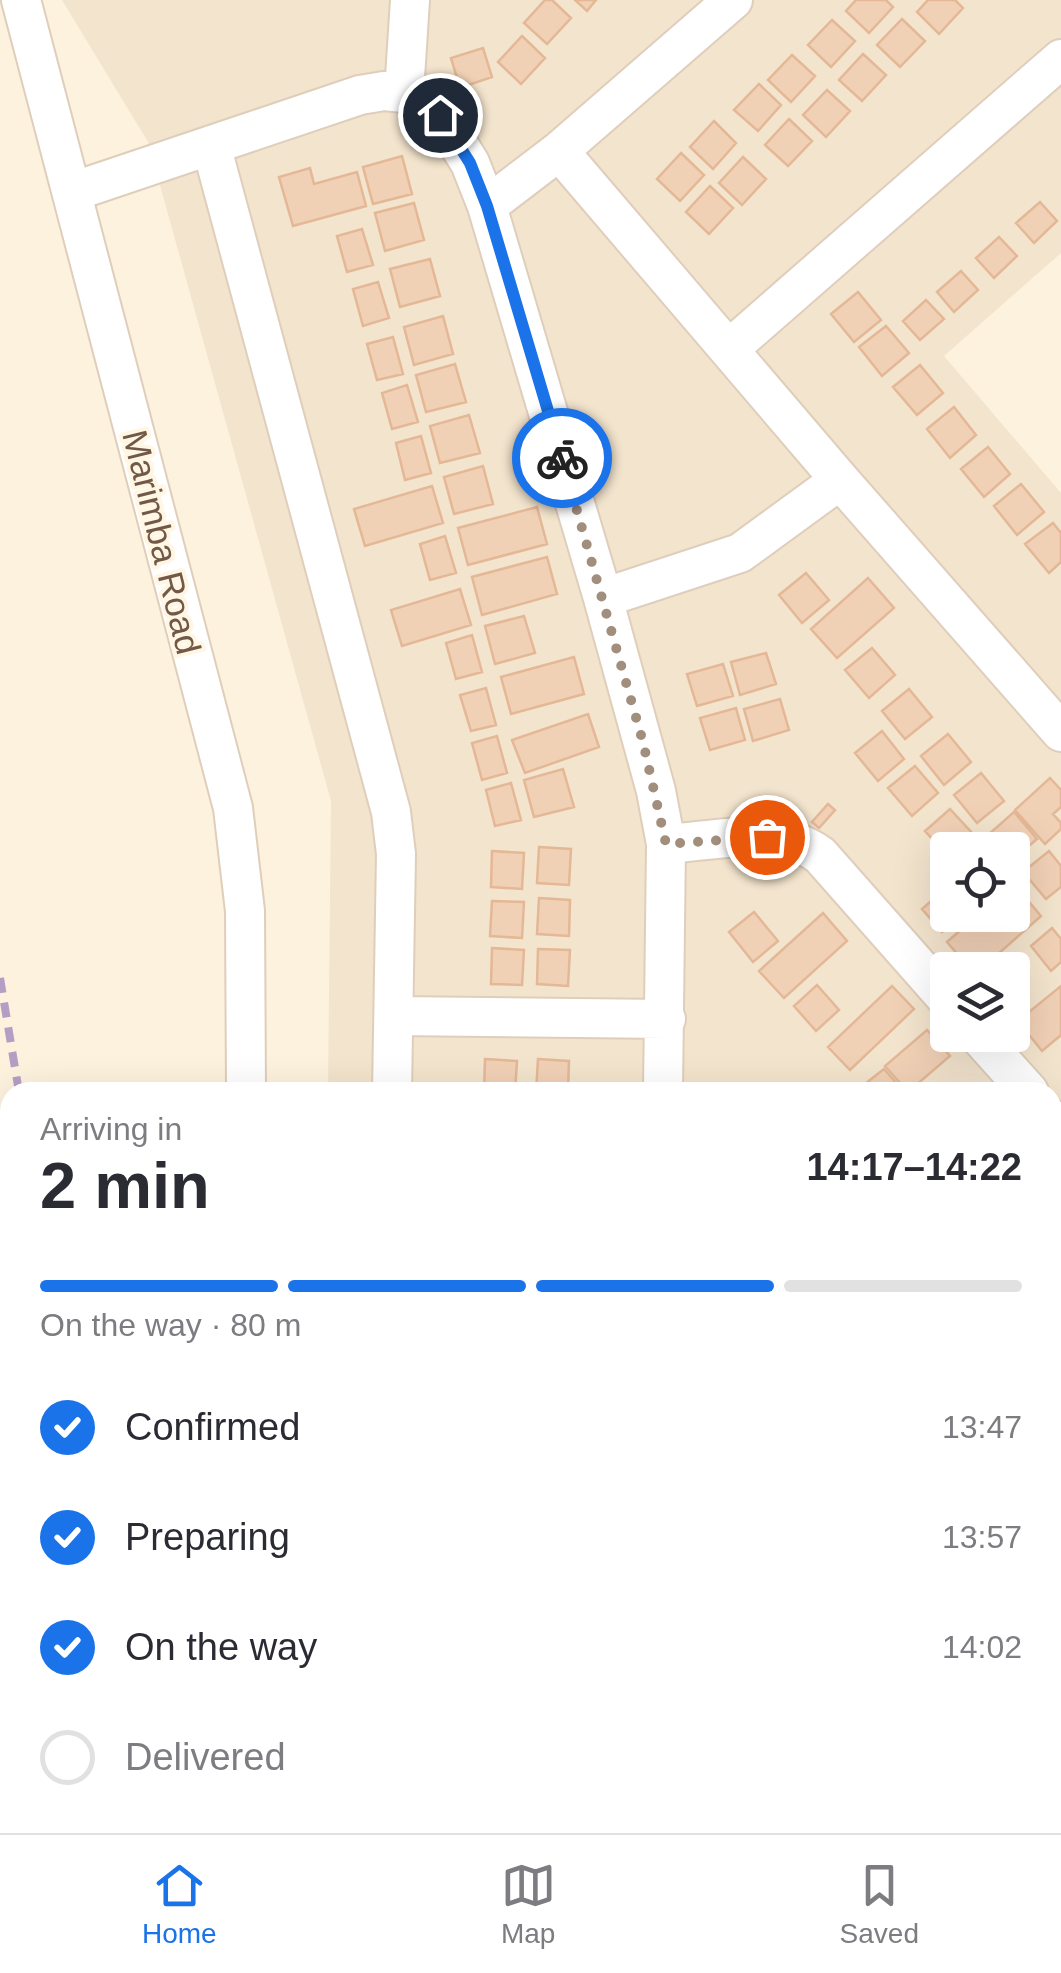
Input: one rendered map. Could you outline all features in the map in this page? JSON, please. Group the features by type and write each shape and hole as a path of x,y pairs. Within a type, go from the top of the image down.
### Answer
{"street":[{"name":"Marimba Road","path":"20,0 234,808 245,911 246,1082"},
{"path":"404,92 410,0"},
{"path":"487,206 559,151 733,0"},
{"path":"730,349 1061,59"},
{"path":"72,192 360,95 404,92 421,99 448,126 470,163 487,206 656,791 666,844 663,1082"},
{"path":"211,145 388,796 396,854 392,1082"},
{"path":"559,151 1061,732"},
{"path":"603,598 740,553 840,480"},
{"path":"666,844 767,837 804,844 820,856 930,980"},
{"path":"394,1016 666,1018"},
{"path":"993,1052 1020,1082"}],"shaded area":[{"path":"62,0 1061,0 1061,253 944,356 1061,493 1061,1082 328,1082 331,801 148,142"}],"building":[{"path":"545,0 552,0 571,18 547,44 524,23"},
{"path":"575,0 596,0 587,11"},
{"path":"856,0 886,0 893,7 869,33 846,11"},
{"path":"928,0 955,0 963,8 939,34 917,12"},
{"path":"902,19 925,41 900,67 877,45"},
{"path":"832,20 855,41 831,67 808,45"},
{"path":"522,36 545,58 521,84 498,62"},
{"path":"483,48 492,77 460,88 451,58"},
{"path":"863,54 886,75 862,101 839,80"},
{"path":"792,55 815,76 791,102 768,80"},
{"path":"759,84 781,105 758,131 734,110"},
{"path":"827,90 850,111 826,137 803,115"},
{"path":"789,119 812,141 788,166 765,145"},
{"path":"714,121 736,143 713,169 690,147"},
{"path":"681,153 704,175 680,201 657,179"},
{"path":"402,156 412,194 373,204 363,167"},
{"path":"743,157 766,179 742,205 719,183"},
{"path":"310,168 314,184 357,172 366,206 293,226 279,177"},
{"path":"710,186 733,208 709,234 686,212"},
{"path":"1040,202 1057,221 1034,243 1016,223"},
{"path":"414,203 424,240 385,251 375,213"},
{"path":"362,229 373,265 347,272 337,236"},
{"path":"999,237 1017,256 994,278 976,258"},
{"path":"430,259 440,296 400,307 390,269"},
{"path":"961,271 978,290 954,312 937,292"},
{"path":"378,282 389,318 363,326 353,289"},
{"path":"858,292 881,320 854,342 831,314"},
{"path":"926,300 944,319 920,340 903,321"},
{"path":"443,316 453,354 414,365 404,327"},
{"path":"886,326 909,353 882,376 859,347"},
{"path":"393,337 403,374 377,380 367,344"},
{"path":"455,364 466,402 426,412 416,375"},
{"path":"920,365 943,393 917,415 893,387"},
{"path":"407,385 418,422 392,429 382,393"},
{"path":"954,407 976,435 950,458 927,429"},
{"path":"469,415 480,453 440,463 430,426"},
{"path":"421,436 431,473 405,480 396,443"},
{"path":"988,447 1010,474 984,497 961,469"},
{"path":"483,466 493,504 454,514 444,477"},
{"path":"1021,484 1044,512 1017,535 994,506"},
{"path":"432,486 443,523 365,546 354,509"},
{"path":"537,507 547,544 468,565 458,528"},
{"path":"1053,523 1061,533 1061,562 1049,573 1025,544"},
{"path":"445,536 456,573 430,580 420,544"},
{"path":"547,557 557,594 482,615 472,577"},
{"path":"806,573 829,600 802,623 779,595"},
{"path":"868,578 894,608 837,658 811,629"},
{"path":"460,589 471,625 402,646 391,610"},
{"path":"524,616 535,653 495,664 485,626"},
{"path":"472,635 482,672 456,679 446,643"},
{"path":"872,648 895,675 869,698 845,670"},
{"path":"766,653 776,684 740,695 731,662"},
{"path":"574,657 584,694 511,714 501,677"},
{"path":"723,664 733,696 697,706 687,674"},
{"path":"486,688 496,725 471,731 460,695"},
{"path":"909,689 932,717 905,739 882,711"},
{"path":"780,699 789,730 753,741 744,709"},
{"path":"736,708 745,740 710,750 700,718"},
{"path":"588,714 599,747 525,773 512,740"},
{"path":"882,731 904,759 878,781 855,753"},
{"path":"948,734 971,762 944,785 921,756"},
{"path":"497,736 507,773 482,780 472,743"},
{"path":"915,766 938,793 912,816 888,788"},
{"path":"563,769 574,807 534,817 524,780"},
{"path":"981,773 1004,801 977,823 954,795"},
{"path":"1050,778 1061,790 1061,807 1053,814 1061,829 1045,844 1015,810"},
{"path":"511,783 521,820 495,826 486,790"},
{"path":"828,804 835,810 819,828 812,822"},
{"path":"950,809 971,832 930,832 930,836 925,831"},
{"path":"1014,812 1037,839 1030,845 1030,832 991,832"},
{"path":"539,847 571,849 569,885 537,883"},
{"path":"492,851 524,853 522,889 491,887"},
{"path":"1049,851 1061,866 1061,887 1046,899 1030,880 1030,866"},
{"path":"539,898 570,900 569,936 537,934"},
{"path":"492,901 524,902 522,938 490,936"},
{"path":"930,902 930,918 922,909"},
{"path":"1030,903 1041,916 1030,926"},
{"path":"754,912 778,941 753,962 729,932"},
{"path":"823,913 847,941 784,998 759,971"},
{"path":"1052,928 1061,939 1061,962 1051,971 1031,946"},
{"path":"958,932 1023,932 1000,952 956,952 947,942"},
{"path":"492,948 524,950 522,985 491,984"},
{"path":"538,949 570,950 568,986 537,984"},
{"path":"817,985 839,1010 816,1031 794,1006"},
{"path":"892,986 914,1009 850,1070 828,1047"},
{"path":"1061,986 1061,1035 1042,1051 1030,1036 1030,1011"},
{"path":"927,1030 930,1052 946,1052 950,1056 920,1082 899,1082 885,1066"},
{"path":"485,1059 517,1061 516,1082 484,1082"},
{"path":"538,1059 569,1061 568,1082 537,1082"},
{"path":"884,1069 895,1082 868,1082"}],"railway":[{"path":"0,978 17,1082"}],"way so far":[{"path":"562,458 643,742 666,844 767,837"}],"route":[{"path":"440,115 470,163 487,206 562,458"}]}
